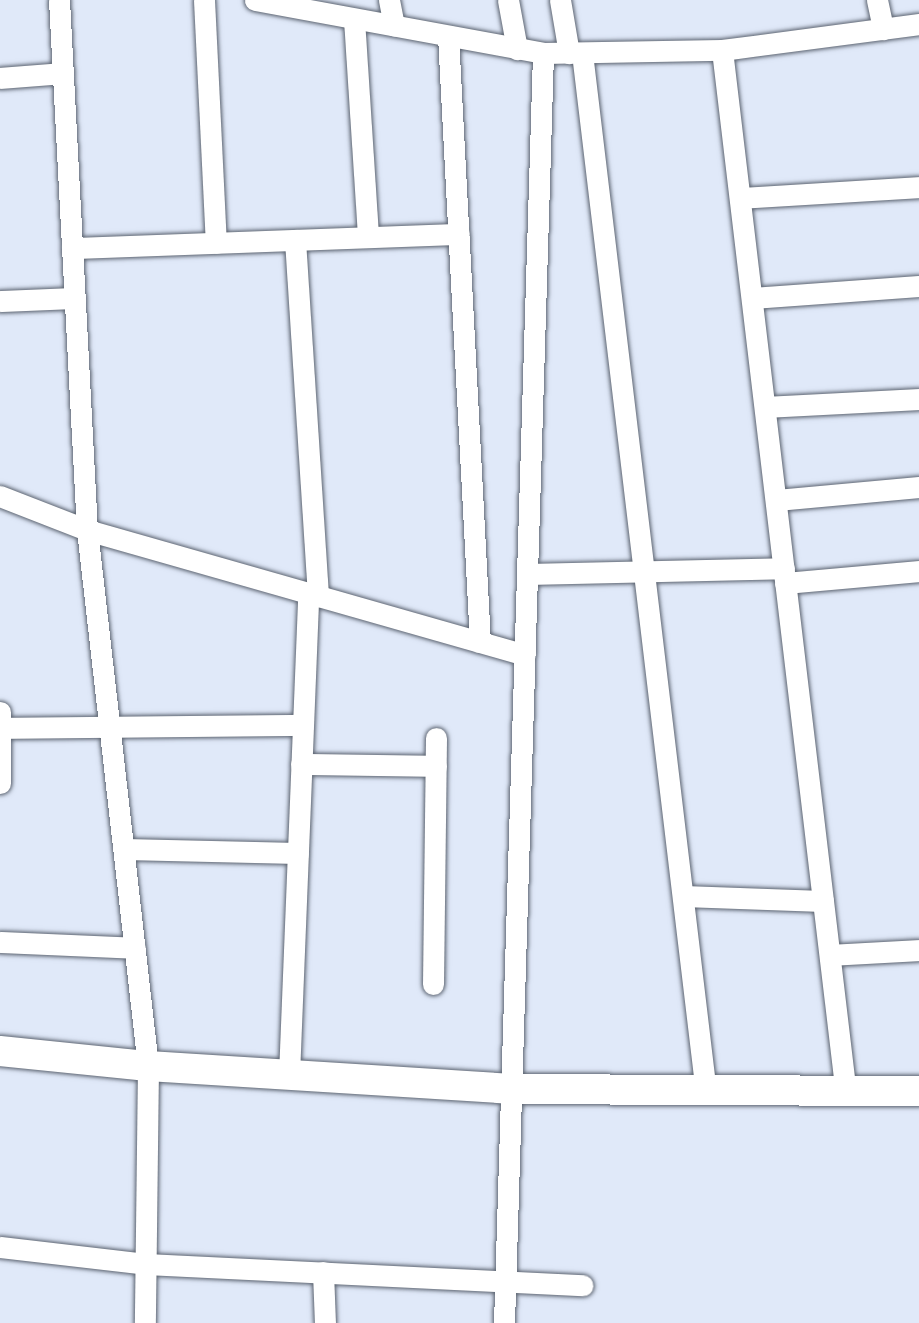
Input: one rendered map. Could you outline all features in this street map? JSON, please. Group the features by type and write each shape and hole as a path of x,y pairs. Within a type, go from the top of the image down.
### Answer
{"street":[{"path":"60,0 87,530 148,1066 145,1323"},
{"path":"204,0 216,243"},
{"path":"255,0 543,54 722,50 919,24"},
{"path":"389,0 394,26"},
{"path":"508,0 517,49"},
{"path":"560,0 576,53 644,571 706,1093"},
{"path":"877,0 883,29"},
{"path":"354,19 368,237"},
{"path":"449,36 480,642"},
{"path":"722,50 846,1094"},
{"path":"504,1323 543,54"},
{"path":"0,78 63,73"},
{"path":"740,198 919,187"},
{"path":"72,248 459,234"},
{"path":"289,1075 301,764 313,594 295,240"},
{"path":"752,298 919,286"},
{"path":"0,301 75,298"},
{"path":"765,407 919,399"},
{"path":"776,500 919,487"},
{"path":"0,496 87,530 525,655"},
{"path":"527,574 644,571 785,575 919,570"},
{"path":"0,712 0,783"},
{"path":"0,728 303,725"},
{"path":"433,984 436,737"},
{"path":"301,764 436,766"},
{"path":"124,849 298,853"},
{"path":"683,897 824,901"},
{"path":"0,942 135,948"},
{"path":"830,955 919,950"},
{"path":"0,1051 148,1066 512,1089 846,1094 919,1091"},
{"path":"0,1247 146,1264 583,1285"},
{"path":"323,1272 325,1323"}]}
